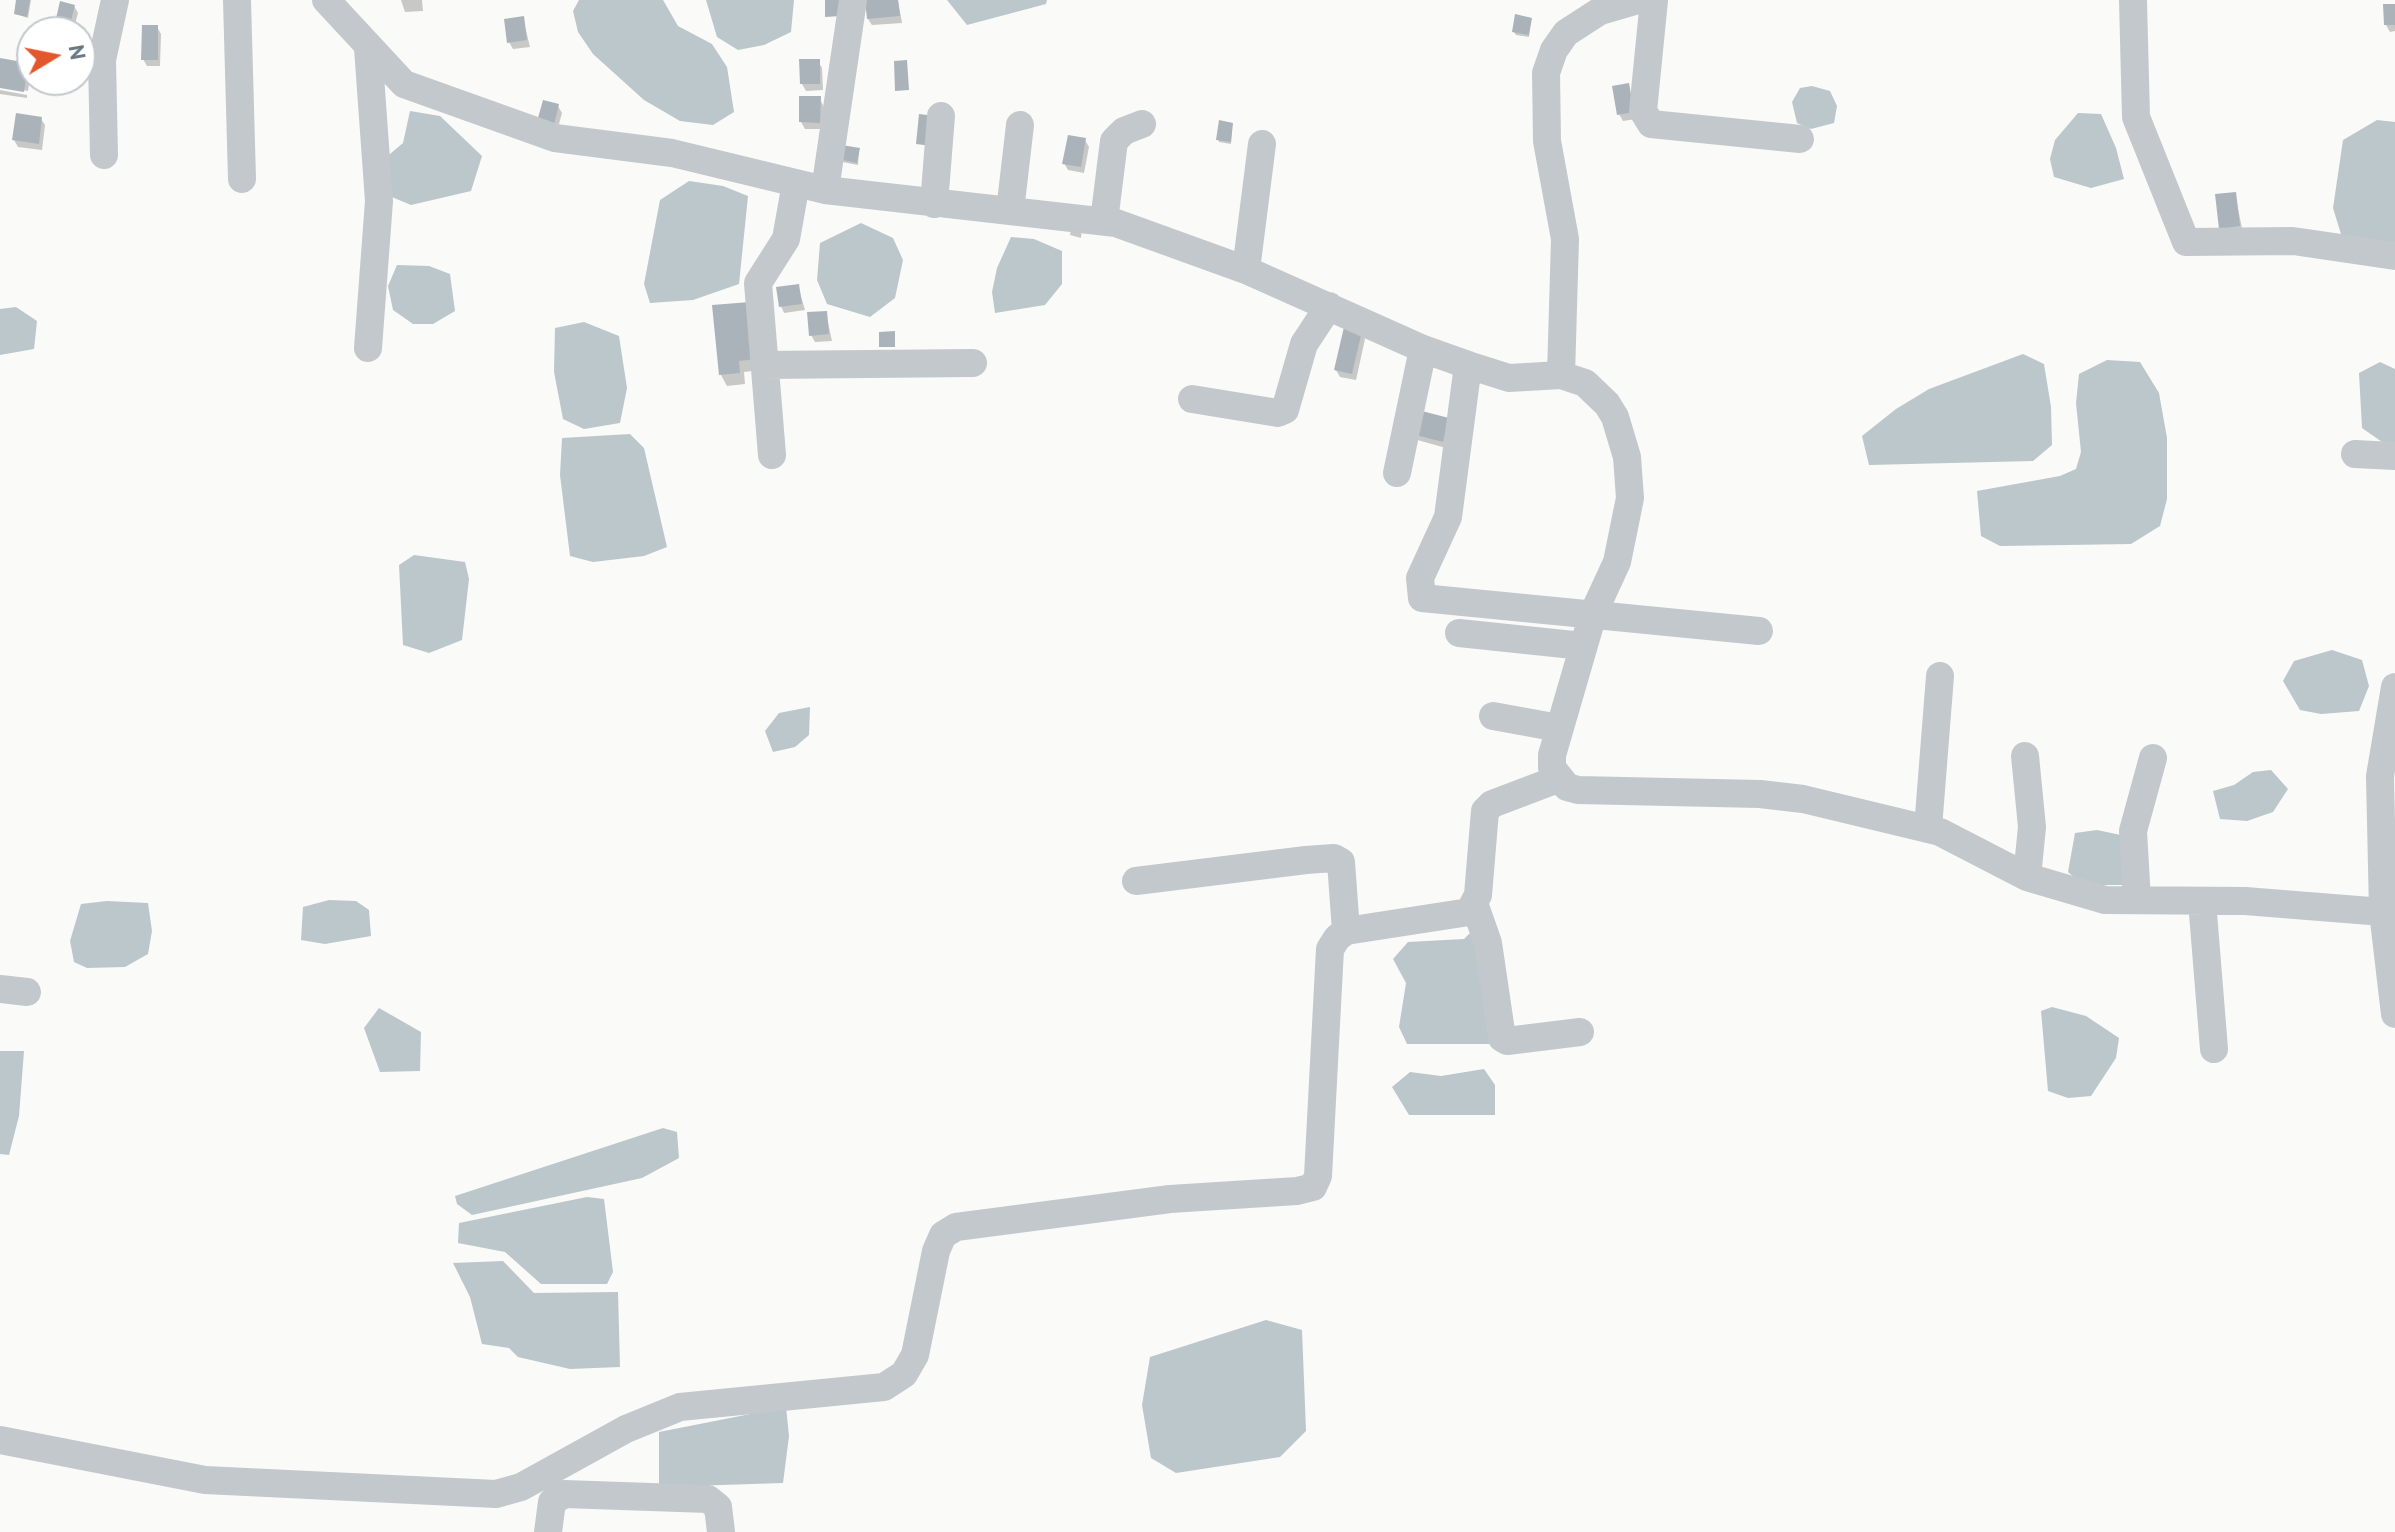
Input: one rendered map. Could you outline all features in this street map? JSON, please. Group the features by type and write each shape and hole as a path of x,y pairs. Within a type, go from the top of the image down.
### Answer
{"street":[{"path":"104,155 102,60 115,0"},
{"path":"237,0 242,179"},
{"path":"825,190 853,0"},
{"path":"1561,375 1565,239 1547,141 1546,73 1554,50 1587,9 1600,11 1638,0"},
{"path":"1654,0 1643,111 1651,124 1800,139"},
{"path":"329,1 394,77 414,90 555,138 672,153 825,190 1104,221 1246,270 1423,349 1468,365 1509,378 1561,375 1585,383 1607,404 1627,457 1629,513 1622,546 1593,614 1552,755 1558,779 1578,790 1780,796 1928,828 2027,877 2105,900 2202,901 2383,912"},
{"path":"2133,1 2136,117 2186,242 2293,241 2395,256"},
{"path":"368,48 379,201 368,348"},
{"path":"934,204 941,116"},
{"path":"1104,221 1114,141 1124,131 1142,124"},
{"path":"1010,211 1020,125"},
{"path":"1246,270 1262,144"},
{"path":"772,455 758,283 786,239 796,183"},
{"path":"1192,399 1278,413 1285,410 1304,344 1329,306"},
{"path":"1397,473 1423,349"},
{"path":"764,365 973,363"},
{"path":"1468,365 1448,517 1420,578 1422,598 1759,631"},
{"path":"2355,454 2395,456"},
{"path":"1459,633 1583,646"},
{"path":"1928,828 1940,676"},
{"path":"2395,687 2383,912 2395,1014"},
{"path":"1493,716 1559,728"},
{"path":"2025,756 2032,827 2027,877"},
{"path":"2137,900 2133,831 2153,758"},
{"path":"1558,779 1492,804 1485,811 1475,906 1488,943 1502,1038 1507,1041 1580,1032"},
{"path":"1136,881 1334,858 1341,862 1343,869 1346,931"},
{"path":"2202,901 2214,1049"},
{"path":"0,1440 205,1480 496,1494 521,1487 626,1429 680,1407 884,1387 904,1374 915,1355 936,1251 943,1235 956,1227 1170,1199 1297,1191 1313,1187 1318,1176 1330,949 1346,931 1459,916 1475,906"},
{"path":"548,1532 552,1502 564,1494 708,1499 718,1507 721,1532"}],"shaded area":[{"path":"579,0 663,0 678,26 712,44 727,67 734,112 713,125 680,121 644,100 593,54 578,32 573,11"},
{"path":"706,0 794,0 791,32 764,45 738,50 717,37"},
{"path":"947,0 1047,0 1046,4 967,25"},
{"path":"1812,86 1830,91 1837,106 1834,123 1811,129 1797,123 1792,102 1800,88"},
{"path":"410,111 440,116 482,156 471,191 411,205 387,195 377,165 403,143"},
{"path":"2078,113 2101,114 2116,148 2124,179 2091,188 2054,177 2050,159 2055,140"},
{"path":"2377,120 2395,122 2395,252 2344,244 2333,208 2343,140"},
{"path":"689,181 723,186 748,196 739,284 693,300 650,303 644,284 660,200"},
{"path":"861,223 893,238 903,260 895,298 870,317 827,304 817,280 820,243"},
{"path":"1011,237 1034,239 1062,251 1062,284 1045,305 995,313 992,292 997,268"},
{"path":"397,265 429,266 450,274 455,311 433,324 413,324 393,310 388,286"},
{"path":"16,307 37,321 34,349 0,355 0,309"},
{"path":"584,322 619,336 627,388 620,423 584,429 563,419 554,372 555,328"},
{"path":"2023,354 2044,364 2051,407 2052,445 2033,461 1869,465 1862,436 1896,409 1929,389"},
{"path":"2107,360 2140,362 2159,393 2167,438 2167,499 2160,526 2131,544 2000,546 1981,536 1977,491 2060,476 2076,469 2081,452 2076,403 2079,374"},
{"path":"2380,362 2395,369 2395,451 2362,428 2359,373"},
{"path":"630,434 644,448 667,547 644,556 593,562 570,556 560,475 562,438"},
{"path":"414,555 465,562 469,579 462,640 429,653 403,645 399,565"},
{"path":"2332,650 2362,660 2369,686 2359,711 2321,714 2300,710 2283,681 2294,661"},
{"path":"810,707 809,735 795,747 773,752 765,731 779,713"},
{"path":"2271,770 2288,789 2273,812 2247,821 2220,819 2213,791 2234,785 2253,772"},
{"path":"2097,830 2130,837 2134,885 2083,885 2068,872 2075,833"},
{"path":"329,900 356,901 369,910 371,936 325,944 301,940 303,907"},
{"path":"107,901 148,903 152,931 148,954 125,967 87,968 74,962 70,941 81,904"},
{"path":"1476,927 1501,1044 1407,1044 1399,1027 1406,983 1393,959 1408,942 1464,939"},
{"path":"2052,1007 2086,1016 2119,1038 2116,1058 2091,1096 2068,1098 2048,1091 2041,1011"},
{"path":"379,1008 421,1032 420,1071 380,1072 364,1028"},
{"path":"0,1051 24,1051 19,1116 9,1155 0,1154"},
{"path":"1484,1069 1495,1085 1495,1115 1409,1115 1392,1087 1410,1072 1441,1076"},
{"path":"663,1128 677,1132 679,1158 642,1178 472,1215 457,1204 455,1196"},
{"path":"587,1197 604,1199 613,1272 607,1284 541,1284 505,1252 458,1243 459,1223"},
{"path":"503,1261 534,1293 618,1292 620,1367 570,1369 518,1357 509,1348 482,1344 470,1297 453,1263"},
{"path":"1266,1320 1302,1330 1306,1431 1280,1457 1176,1473 1151,1458 1142,1405 1150,1357"},
{"path":"786,1407 789,1436 783,1483 659,1487 659,1432"}],"building":[{"path":"16,0 30,0 27,16 14,14"},
{"path":"825,0 841,0 841,16 825,17"},
{"path":"865,0 898,0 900,16 867,19"},
{"path":"60,1 75,5 72,16 57,16"},
{"path":"2383,4 2395,4 2395,25 2384,25"},
{"path":"1515,14 1532,18 1529,35 1512,32"},
{"path":"524,16 527,40 507,43 504,19"},
{"path":"142,25 158,25 158,60 141,60"},
{"path":"0,58 16,61 16,91 0,88"},
{"path":"799,59 820,59 820,84 800,84"},
{"path":"907,60 909,90 895,91 894,61"},
{"path":"1629,83 1634,112 1617,115 1612,86"},
{"path":"799,96 821,96 820,123 799,122"},
{"path":"543,100 559,104 553,129 536,125"},
{"path":"16,113 42,117 39,144 12,140"},
{"path":"919,114 935,116 932,146 916,144"},
{"path":"1219,120 1233,123 1231,142 1216,140"},
{"path":"1068,135 1086,138 1081,167 1062,164"},
{"path":"835,144 860,148 857,163 833,158"},
{"path":"2236,192 2240,226 2219,229 2215,194"},
{"path":"799,284 802,304 779,307 776,287"},
{"path":"750,302 756,359 739,361 740,373 719,375 712,305"},
{"path":"827,311 829,334 809,336 807,312"},
{"path":"1344,327 1362,331 1352,374 1334,370"},
{"path":"895,331 895,347 879,347 879,332"},
{"path":"1414,409 1449,418 1443,442 1408,433"}]}
